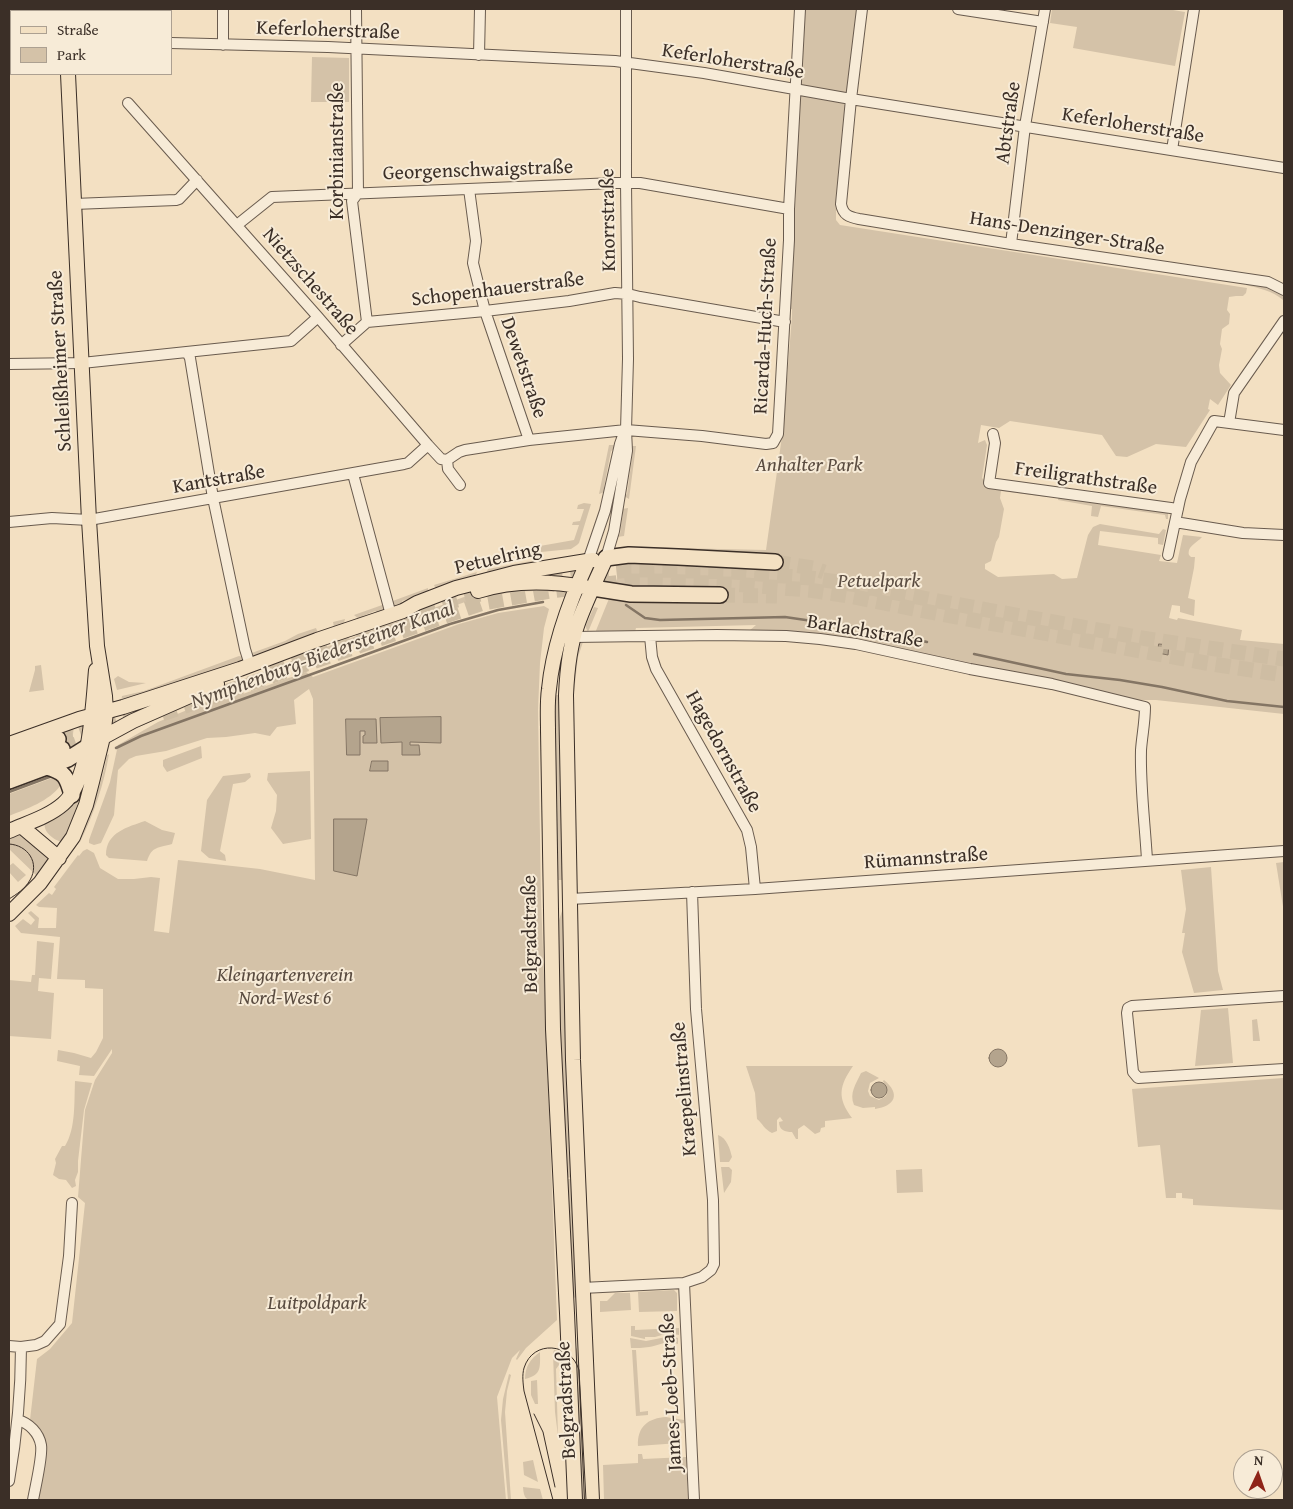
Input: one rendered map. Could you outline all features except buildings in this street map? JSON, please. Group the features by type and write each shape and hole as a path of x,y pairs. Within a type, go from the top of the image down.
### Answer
{"highway":[{"path":"606,558 668,556 775,562"},
{"path":"593,588 630,594 720,595"},
{"path":"9,755 60,744 9,768"},
{"path":"9,781 68,759 87,747"},
{"path":"47,767 59,771 64,776 68,781 72,795"}],"main road":[{"name":"Schleißheimer Straße","path":"9,914 40,883 73,838 86,805 106,712 97,646 89,520 68,75"},
{"name":"Petuelring","path":"9,744 92,715 123,708 245,667 397,613 456,588 536,568 606,558"},
{"name":"Belgradstraße","path":"592,1500 572,1060 566,679 574,637 606,558"},
{"name":"Belgradstraße","path":"575,1500 568,1313 553,1029 548,698 562,630 588,561"},
{"name":"Petuelring","path":"397,613 416,610 482,589 514,584 556,583 593,588"},
{"name":"Schleißheimer Straße","path":"15,829 50,813 64,804 80,781 92,715 97,646"},
{"name":"Petuelring","path":"87,747 133,721 213,686 245,667"},
{"path":"551,676 555,680 562,681 566,679"},
{"path":"548,698 554,692 561,692 566,695"},
{"path":"40,817 40,827 43,834 56,845 68,846"},
{"path":"15,829 59,858"},
{"name":"Belgradstraße","path":"568,1313 582,1293"}],"street":[{"path":"223,9 223,45"},
{"name":"Korbinianstraße","path":"356,9 358,193 352,201 367,322"},
{"path":"479,55 480,9"},
{"name":"Knorrstraße","path":"606,558 614,531 627,451 626,9"},
{"name":"Ricarda-Huch-Straße","path":"626,430 702,436 766,444 773,443 778,434 789,240 788,209 800,9"},
{"path":"851,99 862,9"},
{"path":"958,9 1043,22"},
{"name":"Abtstraße","path":"1011,244 1025,126 1045,9"},
{"path":"1172,150 1194,9"},
{"name":"Keferloherstraße","path":"172,43 356,49 626,62 689,70 851,99 1172,150 1284,165"},
{"name":"Hans-Denzinger-Straße","path":"851,99 841,204 843,213 852,218 1011,244 1268,282 1284,290"},
{"name":"Nietzschestraße","path":"128,103 318,317 428,445 441,459 447,460 448,470 460,485"},
{"path":"74,204 176,200 197,180"},
{"name":"Georgenschwaigstraße","path":"237,225 272,197 626,183 788,209"},
{"name":"Dewetstraße","path":"469,189 476,241 473,263 485,311 529,440"},
{"name":"Schopenhauerstraße","path":"367,322 485,311 569,301 615,293 785,322"},
{"path":"9,364 82,363 291,341 318,317"},
{"path":"1229,423 1234,393 1284,321"},
{"path":"342,345 367,322"},
{"path":"187,352 190,358 213,498 245,649 245,667"},
{"path":"1168,555 1191,462 1214,421 1284,430"},
{"path":"447,460 465,450 529,440 626,430"},
{"name":"Knorrstraße","path":"588,561 605,511 620,444 626,430"},
{"name":"Freiligrathstraße","path":"992,434 995,443 989,482 1178,509"},
{"name":"Kantstraße","path":"9,522 52,518 89,520 353,474 408,463 428,445"},
{"path":"353,474 397,613"},
{"name":"Freiligrathstraße","path":"1175,522 1243,532 1284,535"},
{"name":"Barlachstraße","path":"574,637 716,635 786,636 820,639 856,644 970,669 1052,684 1145,707 1141,773 1147,860"},
{"name":"Hagedornstraße","path":"650,636 652,657 656,669 747,830 751,847 755,889"},
{"name":"Rümannstraße","path":"570,899 755,889 1284,851"},
{"name":"Kraepelinstraße","path":"684,1283 702,1277 711,1270 714,1264 714,1212 697,1022 692,892"},
{"path":"1284,996 1132,1006 1128,1008 1127,1014 1133,1072 1138,1078 1284,1069"},
{"path":"9,1346 36,1345 50,1337 60,1324 69,1256 72,1203"},
{"path":"582,1293 684,1283"},
{"name":"James-Loeb-Straße","path":"684,1283 694,1500"},
{"path":"9,1481 18,1420 22,1346"},
{"path":"18,1420 25,1422 32,1428 39,1438 42,1447 33,1500"}],"green space":[{"path":"804,9 860,9 836,211 836,220 840,225 1247,288 1243,296 1229,297 1227,310 1230,314 1229,324 1222,329 1220,373 1231,385 1218,405 1210,399 1208,409 1210,410 1186,447 1156,444 1127,457 1116,456 1102,435 1010,421 999,428 981,425 978,443 985,440 987,445 982,478 985,481 1048,494 1047,497 1001,491 1000,498 1004,509 999,537 991,561 985,564 985,569 998,577 1054,574 1062,579 1077,578 1088,535 1093,527 1100,524 1159,534 1163,529 1166,530 1163,545 1158,544 1158,538 1100,531 1098,545 1161,555 1159,561 1177,563 1183,535 1202,537 1189,549 1189,555 1195,557 1188,598 1195,600 1194,616 1180,612 1180,606 1172,605 1169,618 1242,630 1240,640 1284,644 1284,714 1156,700 1136,700 925,654 749,631 756,625 636,628 635,632 595,633 630,547 766,550 783,429 792,316 792,309 790,309 791,211 795,206"},
{"path":"1052,9 1167,9 1185,12 1175,66 1073,48 1077,27 1050,23"},
{"path":"312,57 349,58 349,102 311,102"},
{"path":"1246,284 1268,287 1284,293 1283,300 1270,292"},
{"path":"609,445 615,445 615,448 611,451 604,487 606,489 605,492 599,494"},
{"path":"631,446 636,446 629,499 624,496 627,494 633,451"},
{"path":"1059,496 1168,513 1168,519 1166,519 1165,515 1101,506 1098,517 1091,516 1092,506 1058,500"},
{"path":"584,503 591,504 579,543 571,549 541,552 540,546 574,540 579,525 572,525 573,522 580,521 584,509 577,509 578,505"},
{"path":"628,508 624,536 617,537 620,534 622,509"},
{"path":"536,560 542,563 538,564 535,562 491,571 485,576 488,569"},
{"path":"477,572 474,579 436,589 434,585"},
{"path":"557,586 554,592 509,593 465,602 315,656 318,650 464,597"},
{"path":"428,588 428,592 402,601 401,605 394,606 390,602"},
{"path":"385,604 382,611 378,613 375,611 363,616 360,620 354,615"},
{"name":"Luitpoldpark","path":"544,606 549,609 544,628 540,663 538,710 541,899 557,1320 526,1348 517,1360 520,1350 512,1358 497,1397 506,1500 33,1500 42,1447 30,1420 37,1359 50,1349 72,1323 85,1203 78,1197 85,1110 95,1080 112,1053 112,1049 94,1076 79,1075 80,1066 57,1061 58,1050 91,1058 96,1052 103,1038 103,989 85,988 85,980 57,979 60,937 21,933 15,926 23,919 31,925 35,920 28,913 31,911 39,918 38,928 56,928 57,908 39,907 36,905 49,893 52,895 56,889 54,887 78,855 87,849 94,853 100,868 118,879 160,878 154,931 169,933 178,860 260,869 315,880 313,699 309,689 294,700 296,724 277,727 270,736 255,733 207,738 166,751 129,759 118,770 114,815 101,843 94,845 89,843 89,840 110,782 118,745 158,722 209,701 240,695 306,672 313,677 459,624 498,613"},
{"path":"594,607 598,608 588,632 586,625"},
{"path":"345,619 343,626 261,654 259,657 255,658 249,654 316,628 318,633 334,627 333,622"},
{"path":"583,642 578,657 572,710 574,666 579,644"},
{"path":"239,656 243,657 241,662 186,682 175,682 121,701 122,696 144,691"},
{"path":"298,659 303,660 216,694 120,735 121,731 216,689"},
{"path":"41,665 44,690 29,692 35,666"},
{"path":"118,676 129,682 146,683 117,690 114,679"},
{"path":"556,695 560,695 565,880 554,880 553,698"},
{"path":"74,725 71,752 56,734"},
{"path":"201,746 202,758 167,772 163,766 163,760"},
{"path":"109,754 98,799 80,842 79,838 96,797 107,755"},
{"path":"90,766 69,830 63,842 56,840 45,829 45,822"},
{"path":"54,771 61,785 56,791 37,804 9,816 9,794 52,778 49,774 9,790 9,785"},
{"path":"310,771 311,839 283,844 271,828 276,811 277,795 267,780 268,773"},
{"path":"250,773 251,777 245,782 233,784 220,851 225,855 226,861 209,858 201,851 207,800 223,776"},
{"path":"145,821 162,830 175,833 172,844 153,850 147,861 109,858 106,855 107,847 114,836 125,828"},
{"path":"18,832 51,857 38,877 9,849 9,835"},
{"path":"1284,862 1284,913 1276,863"},
{"path":"13,863 26,875 18,882 9,872 9,866"},
{"path":"1211,867 1218,971 1223,990 1194,993 1182,952 1185,933 1182,933 1186,909 1181,870"},
{"path":"565,902 569,1125 573,1177 565,1178 555,932"},
{"path":"37,941 54,943 51,979 39,978 38,991 54,993 51,1039 9,1036 9,980 31,982 32,975 35,975"},
{"path":"1228,1008 1233,1063 1195,1066 1201,1010"},
{"path":"1257,1019 1260,1041 1253,1041 1252,1020"},
{"path":"746,1066 853,1066 845,1080 842,1092 844,1104 852,1118 825,1121 825,1127 815,1134 804,1125 798,1129 798,1139 796,1139 792,1132 781,1129 779,1122 783,1121 780,1117 777,1120 777,1131 772,1133 757,1119 755,1093"},
{"path":"866,1071 879,1078 870,1083 868,1091 870,1096 879,1100 886,1096 884,1080 893,1090 893,1099 887,1105 875,1109 875,1107 863,1108 854,1105 852,1096 854,1089 861,1073"},
{"path":"1283,1078 1284,1210 1193,1205 1193,1199 1182,1198 1182,1193 1176,1193 1176,1198 1166,1198 1160,1145 1138,1147 1132,1089"},
{"path":"75,1081 92,1083 84,1110 78,1172 75,1180 76,1186 72,1188 66,1180 59,1179 53,1175 55,1159 62,1146 65,1146 69,1139 71,1131 74,1115"},
{"path":"718,1135 726,1141 729,1147 732,1157 729,1162 720,1162"},
{"path":"721,1167 729,1167 732,1170 731,1182 724,1193"},
{"path":"922,1169 923,1192 897,1193 896,1170"},
{"path":"565,1179 573,1179 577,1297 573,1298"},
{"path":"674,1290 677,1293 677,1311 639,1312 638,1292"},
{"path":"615,1293 630,1293 631,1310 600,1312 600,1301 607,1301"},
{"path":"631,1326 635,1326 635,1330 679,1328 679,1335 669,1333 655,1337 645,1337 645,1339 631,1336"},
{"path":"671,1336 678,1338 678,1344 667,1343 642,1348 631,1348 630,1338 646,1341"},
{"path":"574,1344 577,1349 582,1374 589,1500 580,1500"},
{"path":"554,1350 558,1351 559,1365 556,1369 558,1436 555,1412"},
{"path":"632,1350 636,1350 640,1412 648,1411 648,1415 636,1416"},
{"path":"540,1352 539,1370 535,1375 525,1379 529,1364 533,1357"},
{"path":"509,1374 511,1375 505,1412 511,1500 508,1500 501,1420 503,1399"},
{"path":"537,1380 538,1404 535,1404 531,1395 531,1381"},
{"path":"666,1417 684,1420 684,1423 678,1424 679,1443 638,1446 638,1439 645,1424 654,1419"},
{"path":"638,1454 642,1454 643,1459 686,1457 688,1500 604,1500 603,1465 638,1463"},
{"path":"533,1460 538,1482 524,1475 523,1462"},
{"path":"523,1487 540,1489 543,1500 528,1500"}],"shaded area":[{"path":"1159,644 1169,645 1168,655 1158,653"},
{"path":"441,717 441,743 410,742 410,745 419,745 420,755 402,755 402,742 381,743 380,718"},
{"path":"346,719 376,719 377,743 363,743 365,731 360,731 360,755 347,755"},
{"path":"372,761 388,761 388,771 370,771"},
{"path":"334,819 367,819 357,876 334,871"},
{"path":"994,1049 1002,1049 1007,1054 1005,1065 994,1067 989,1062 989,1054"},
{"path":"879,1082 885,1084 887,1090 885,1096 879,1098 873,1096 871,1090 873,1084"}],"waterway":[{"name":"Nymphenburg-Biedersteiner Kanal","path":"116,748 141,736 450,624 498,610 543,602"},
{"name":"Nymphenburg-Biedersteiner Kanal","path":"626,605 645,618 660,620 785,617 881,631 927,642"},
{"name":"Nymphenburg-Biedersteiner Kanal","path":"974,654 1066,674 1162,687 1227,701 1284,707"},
{"name":"Nymphenburg-Biedersteiner Kanal","path":"9,792 52,776"}],"tunnel":[{"path":"775,562 813,568 824,572"},
{"path":"548,580 629,570 733,572 811,578 1148,639 1284,659"},
{"path":"162,714 483,603 551,591 630,581 732,584 809,590 1206,663 1284,675"},
{"path":"269,665 450,602 491,591"},
{"path":"720,595 777,596"},
{"path":"58,739 165,701"},
{"path":"62,749 97,737"}],"tram line":[{"path":"9,844 16,845 27,851 34,867 33,874 28,883 21,891 9,899"},
{"path":"553,1500 524,1391 523,1379 524,1368 535,1352 552,1348 568,1354 575,1361 579,1370 586,1500"},
{"path":"534,1414 543,1432 555,1487"}],"park label":[{"name":"Anhalter Park","path":"809,466"},
{"name":"Petuelpark","path":"879,582"},
{"name":"Kleingartenverein Nord-West 6","path":"285,988"}]}
